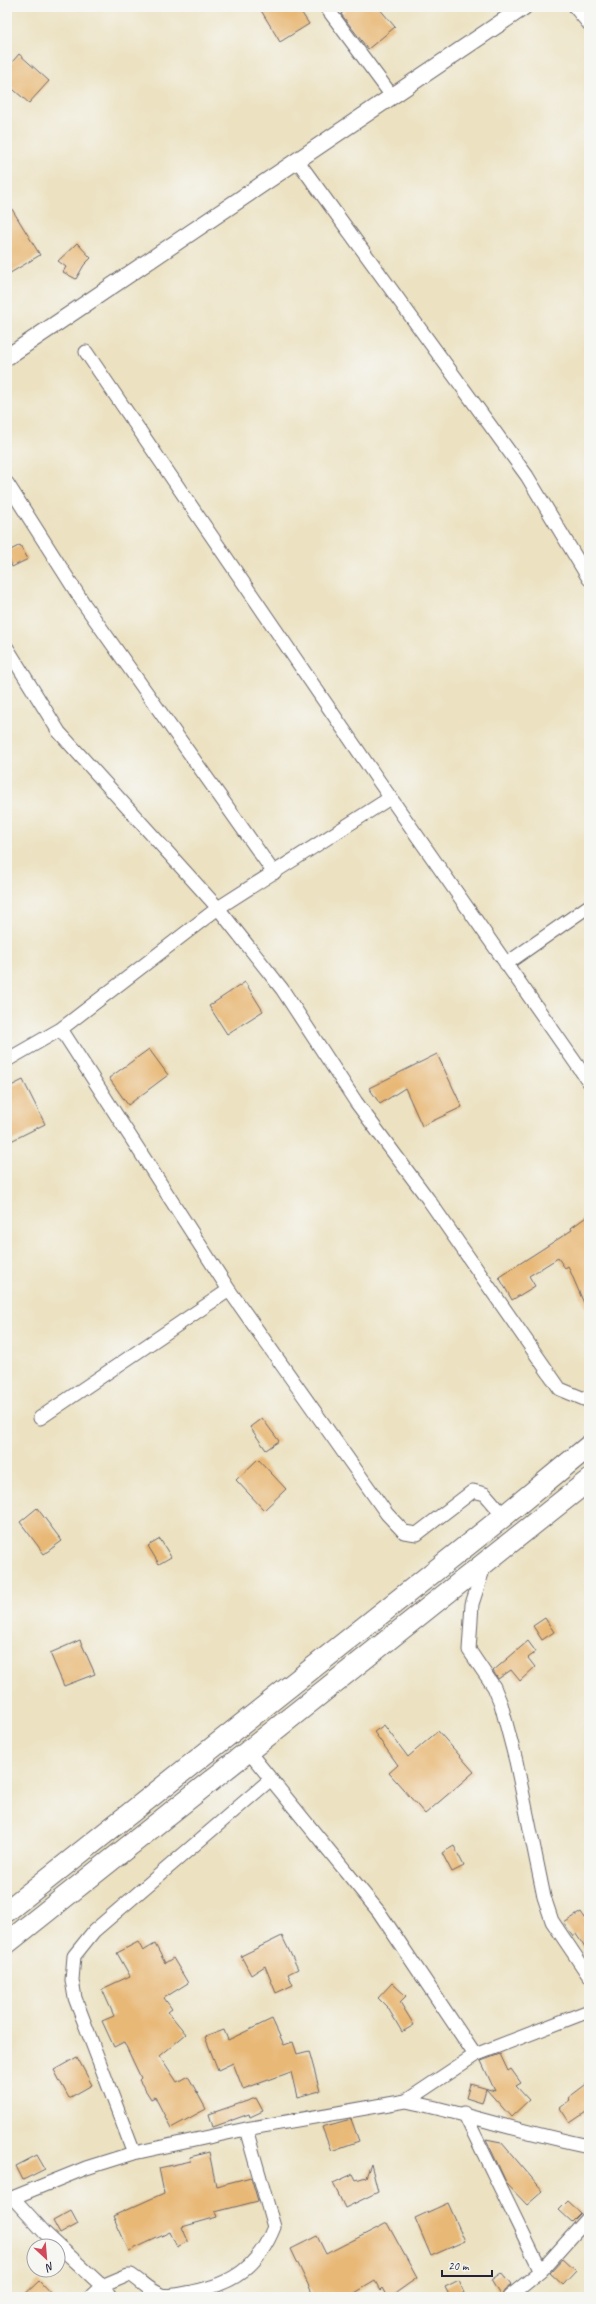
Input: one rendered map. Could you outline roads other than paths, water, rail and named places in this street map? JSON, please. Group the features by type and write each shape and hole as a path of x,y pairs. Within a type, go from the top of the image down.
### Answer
{"main road":[{"path":"7,1911 504,1516 589,1446"},
{"path":"7,1943 589,1480"}],"street":[{"path":"326,7 392,96"},
{"path":"7,357 524,7"},
{"path":"576,7 589,24"},
{"path":"297,160 527,476 589,579"},
{"path":"86,352 390,798 589,1082"},
{"path":"7,483 84,604 274,873"},
{"path":"7,648 59,732 218,908 282,989 356,1102 428,1199 560,1388 589,1401"},
{"path":"7,1060 62,1029 218,908 390,798"},
{"path":"506,964 589,906"},
{"path":"62,1029 229,1290 387,1514 404,1532 417,1534 473,1491 486,1494 504,1516"},
{"path":"40,1418 229,1290"},
{"path":"485,1562 472,1604 469,1650 494,1687 501,1704 516,1761 544,1897 552,1921 589,1976"},
{"path":"248,1751 379,1912 475,2055"},
{"path":"134,2153 75,1998 72,1980 74,1956 94,1931 271,1779"},
{"path":"406,2101 475,2055 589,2011"},
{"path":"110,2297 102,2286 45,2234 10,2199 86,2168 134,2153 246,2129 406,2101 464,2114 544,2137 589,2146"},
{"path":"464,2114 541,2272"},
{"path":"90,2297 102,2286 132,2275 150,2290 163,2295 215,2287 231,2281 263,2251 274,2227 246,2129"},
{"path":"509,2297 541,2272 589,2217"}]}
